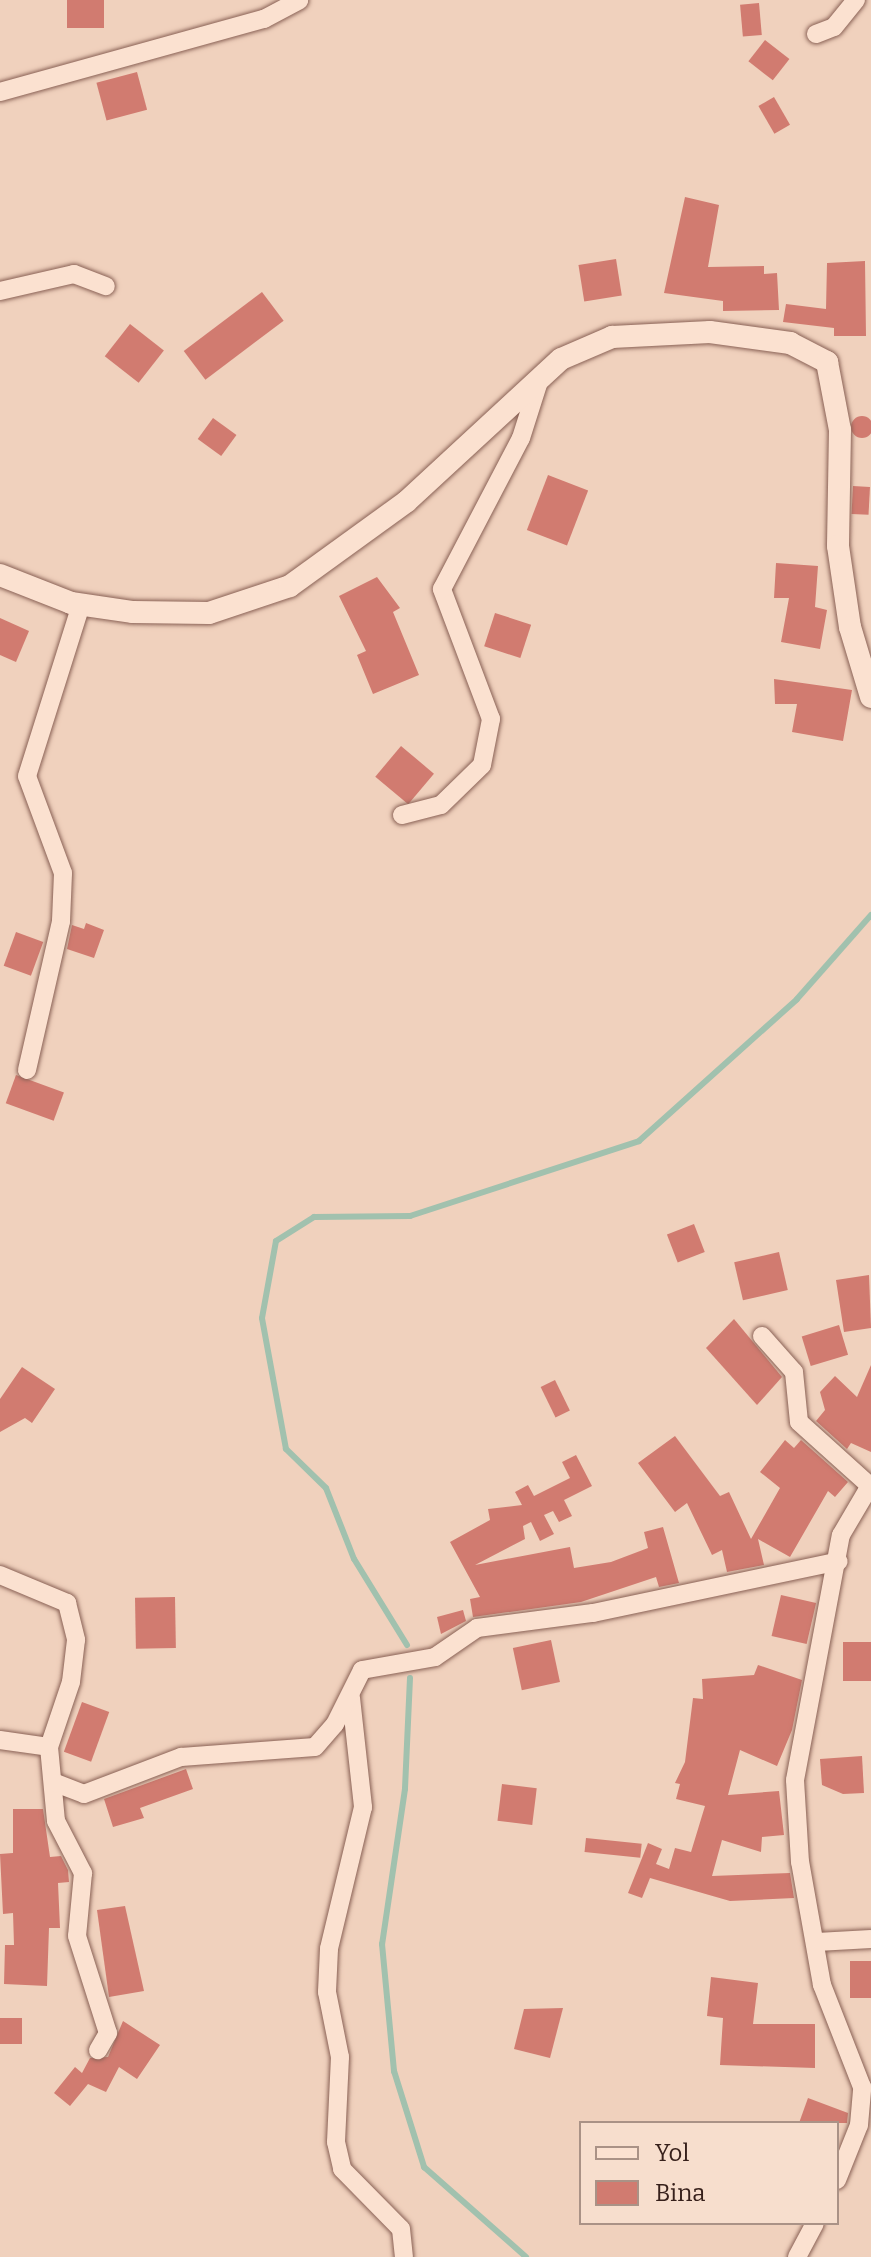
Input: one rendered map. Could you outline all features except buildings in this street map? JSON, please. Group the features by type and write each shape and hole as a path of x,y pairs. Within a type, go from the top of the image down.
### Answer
{"street":[{"path":"0,92 264,19 299,0"},
{"path":"816,34 834,27 856,0"},
{"path":"0,291 74,274 106,286"},
{"path":"0,575 81,605 209,613 290,586 406,502 541,375 612,337 710,332 790,343 827,362 840,430 838,546 850,627 871,697"},
{"path":"402,815 441,805 482,765 491,719 442,589 521,438 541,375"},
{"path":"27,1070 61,921 63,873 27,776 81,605"},
{"path":"762,1336 794,1372 799,1422 870,1484 841,1535 839,1561 795,1780 800,1862 833,2022 862,2087 859,2125 839,2175"},
{"path":"53,1782 84,1794 181,1757 315,1747 351,1698 362,1670 435,1657 477,1628 593,1613 839,1561"},
{"path":"0,1575 67,1603 76,1640 71,1682 49,1747 56,1821 83,1873 77,1936 108,2033 98,2050"},
{"path":"351,1698 363,1807 329,1949 327,1992 340,2057 336,2142 342,2169 401,2229 404,2257"},
{"path":"0,1740 49,1747"},
{"path":"817,1942 871,1939"},
{"path":"797,2257 814,2225"}],"waterway":[{"path":"407,1645 354,1559 326,1488 286,1449 262,1318 276,1241 314,1217 410,1216 639,1141 797,999 871,915"},
{"path":"410,1678 405,1789 382,1944 394,2071 424,2167 526,2257"}]}
